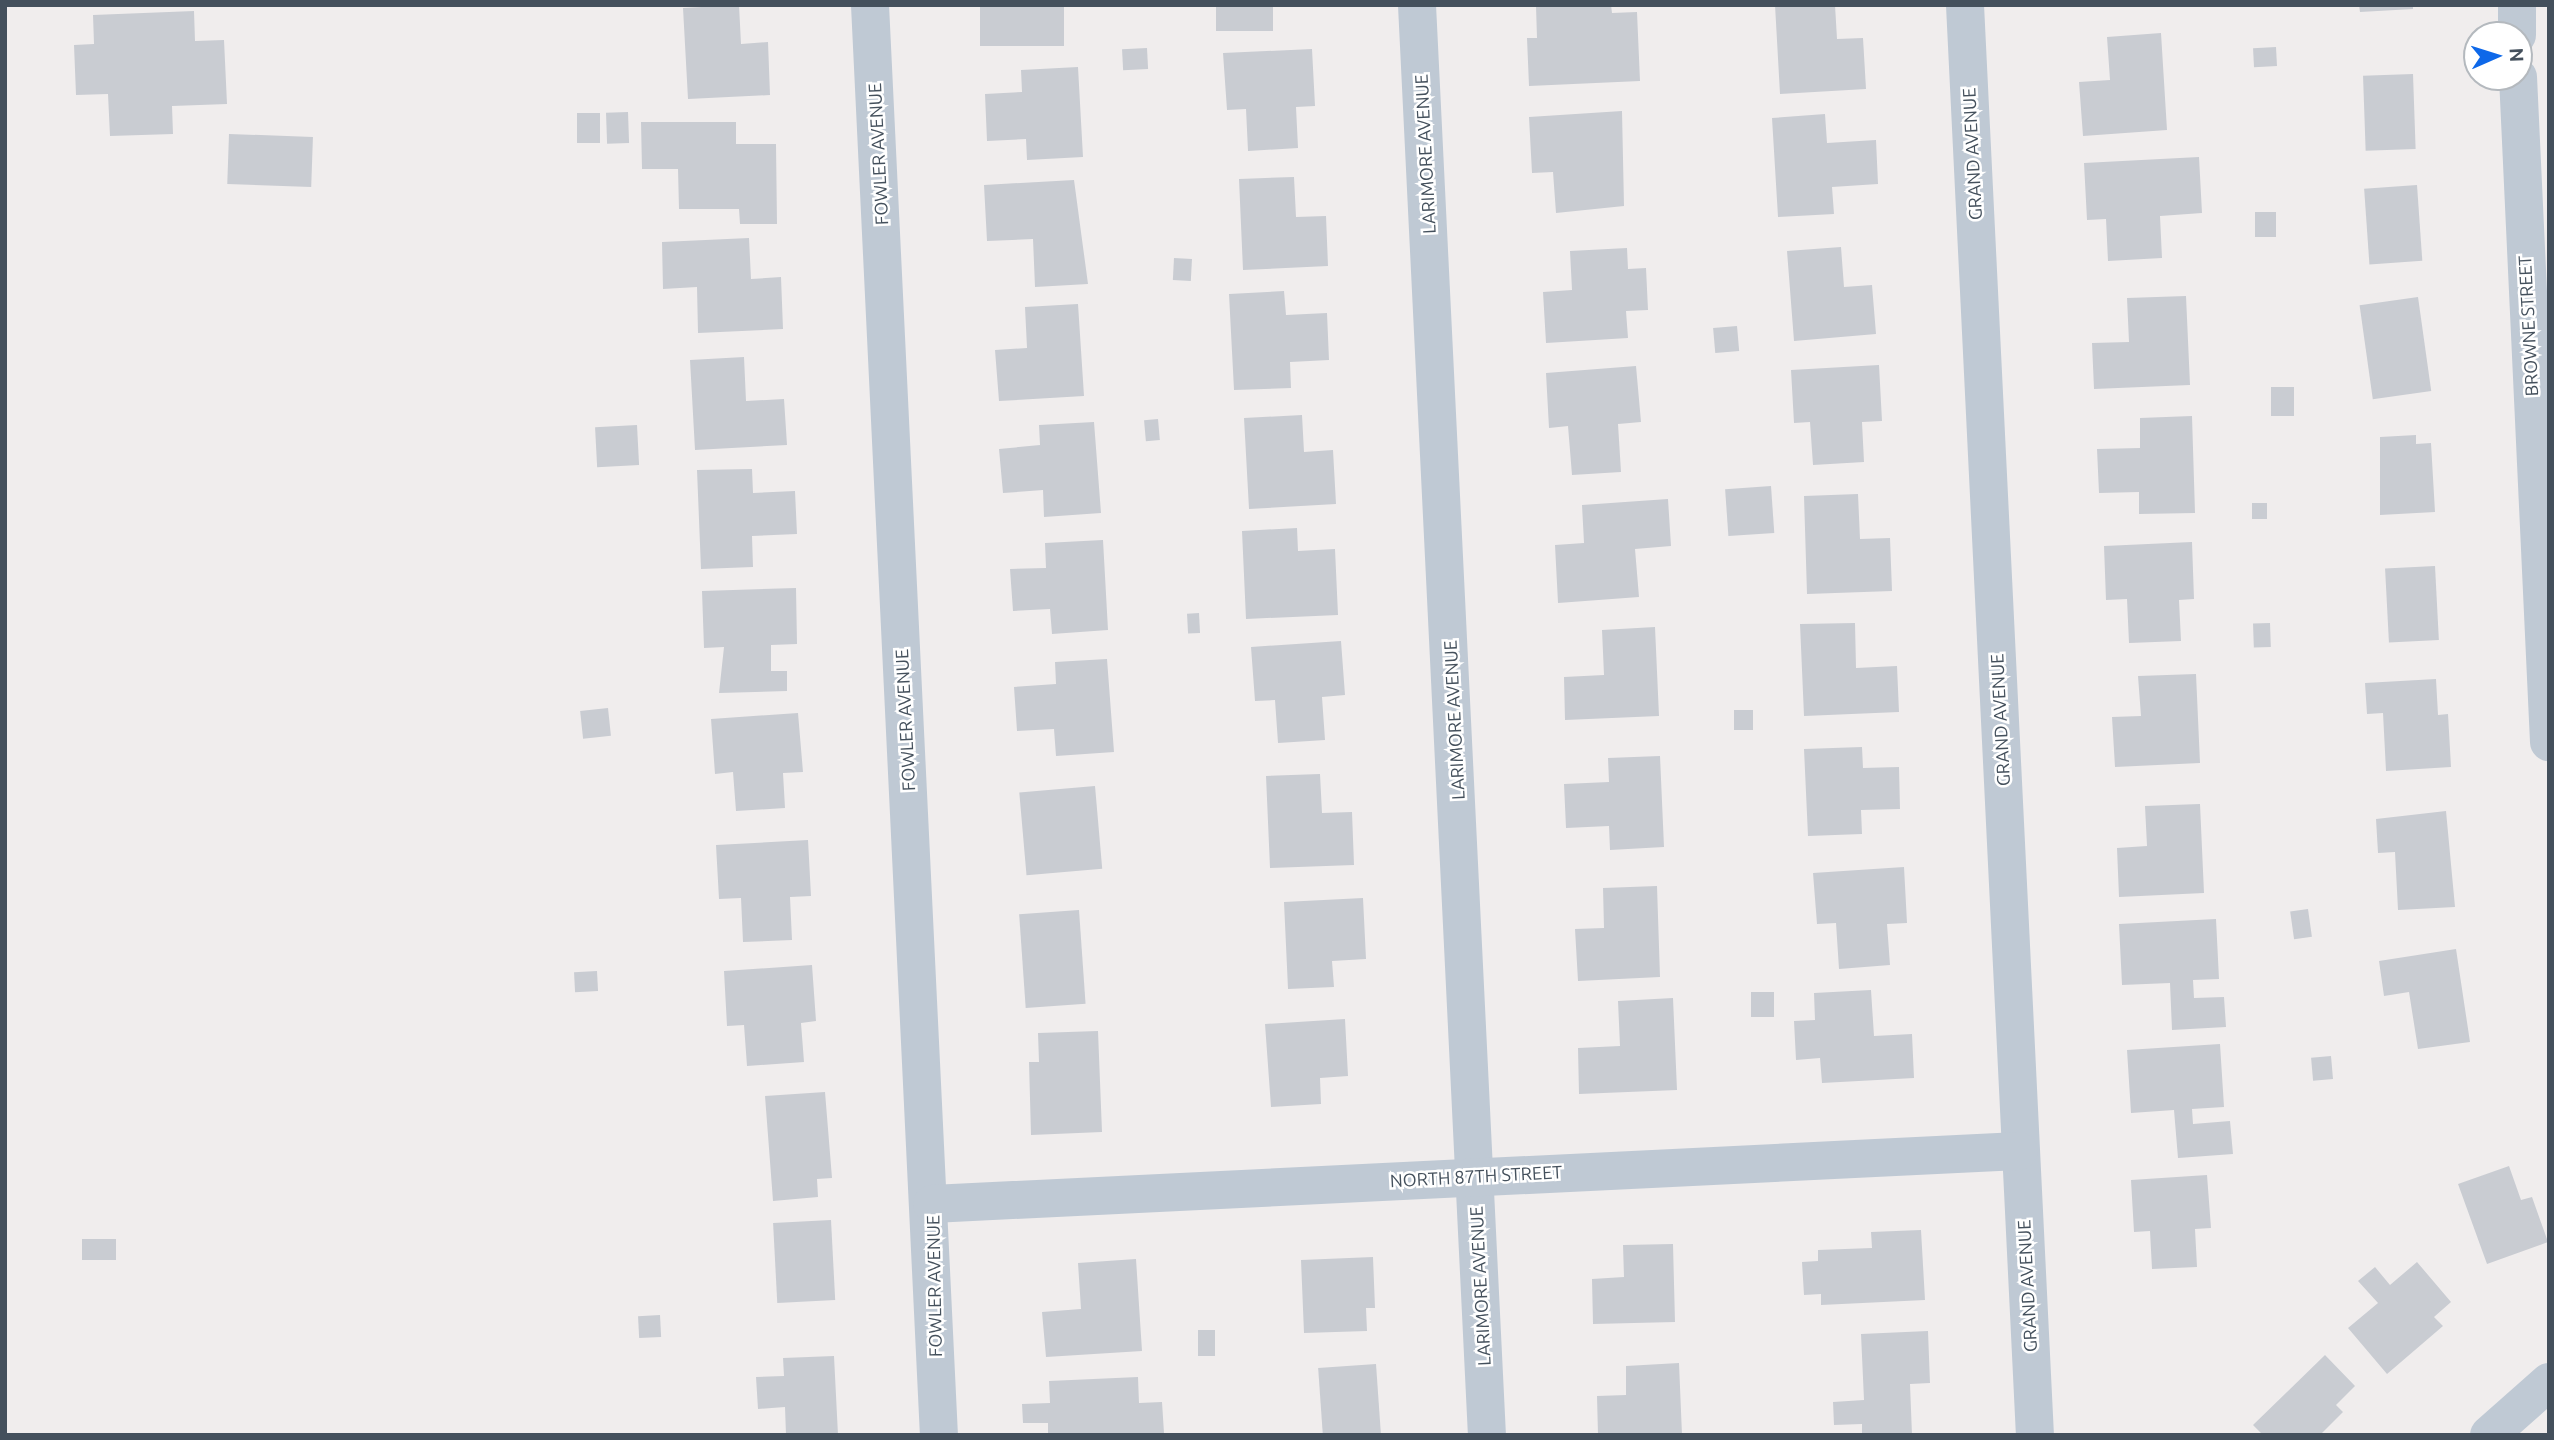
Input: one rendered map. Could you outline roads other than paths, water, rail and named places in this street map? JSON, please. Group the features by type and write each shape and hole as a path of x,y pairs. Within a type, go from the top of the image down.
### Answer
{"street":[{"name":"FOWLER AVENUE","path":"870,5 932,1204 939,1435"},
{"name":"LARIMORE AVENUE","path":"1417,5 1487,1435"},
{"name":"GRAND AVENUE","path":"1965,5 2035,1435"},
{"name":"BROWNE STREET","path":"2519,91 2544,498 2549,742"},
{"name":"NORTH 87TH STREET","path":"932,1204 2019,1151"},
{"path":"2489,1435 2549,1382"}]}
